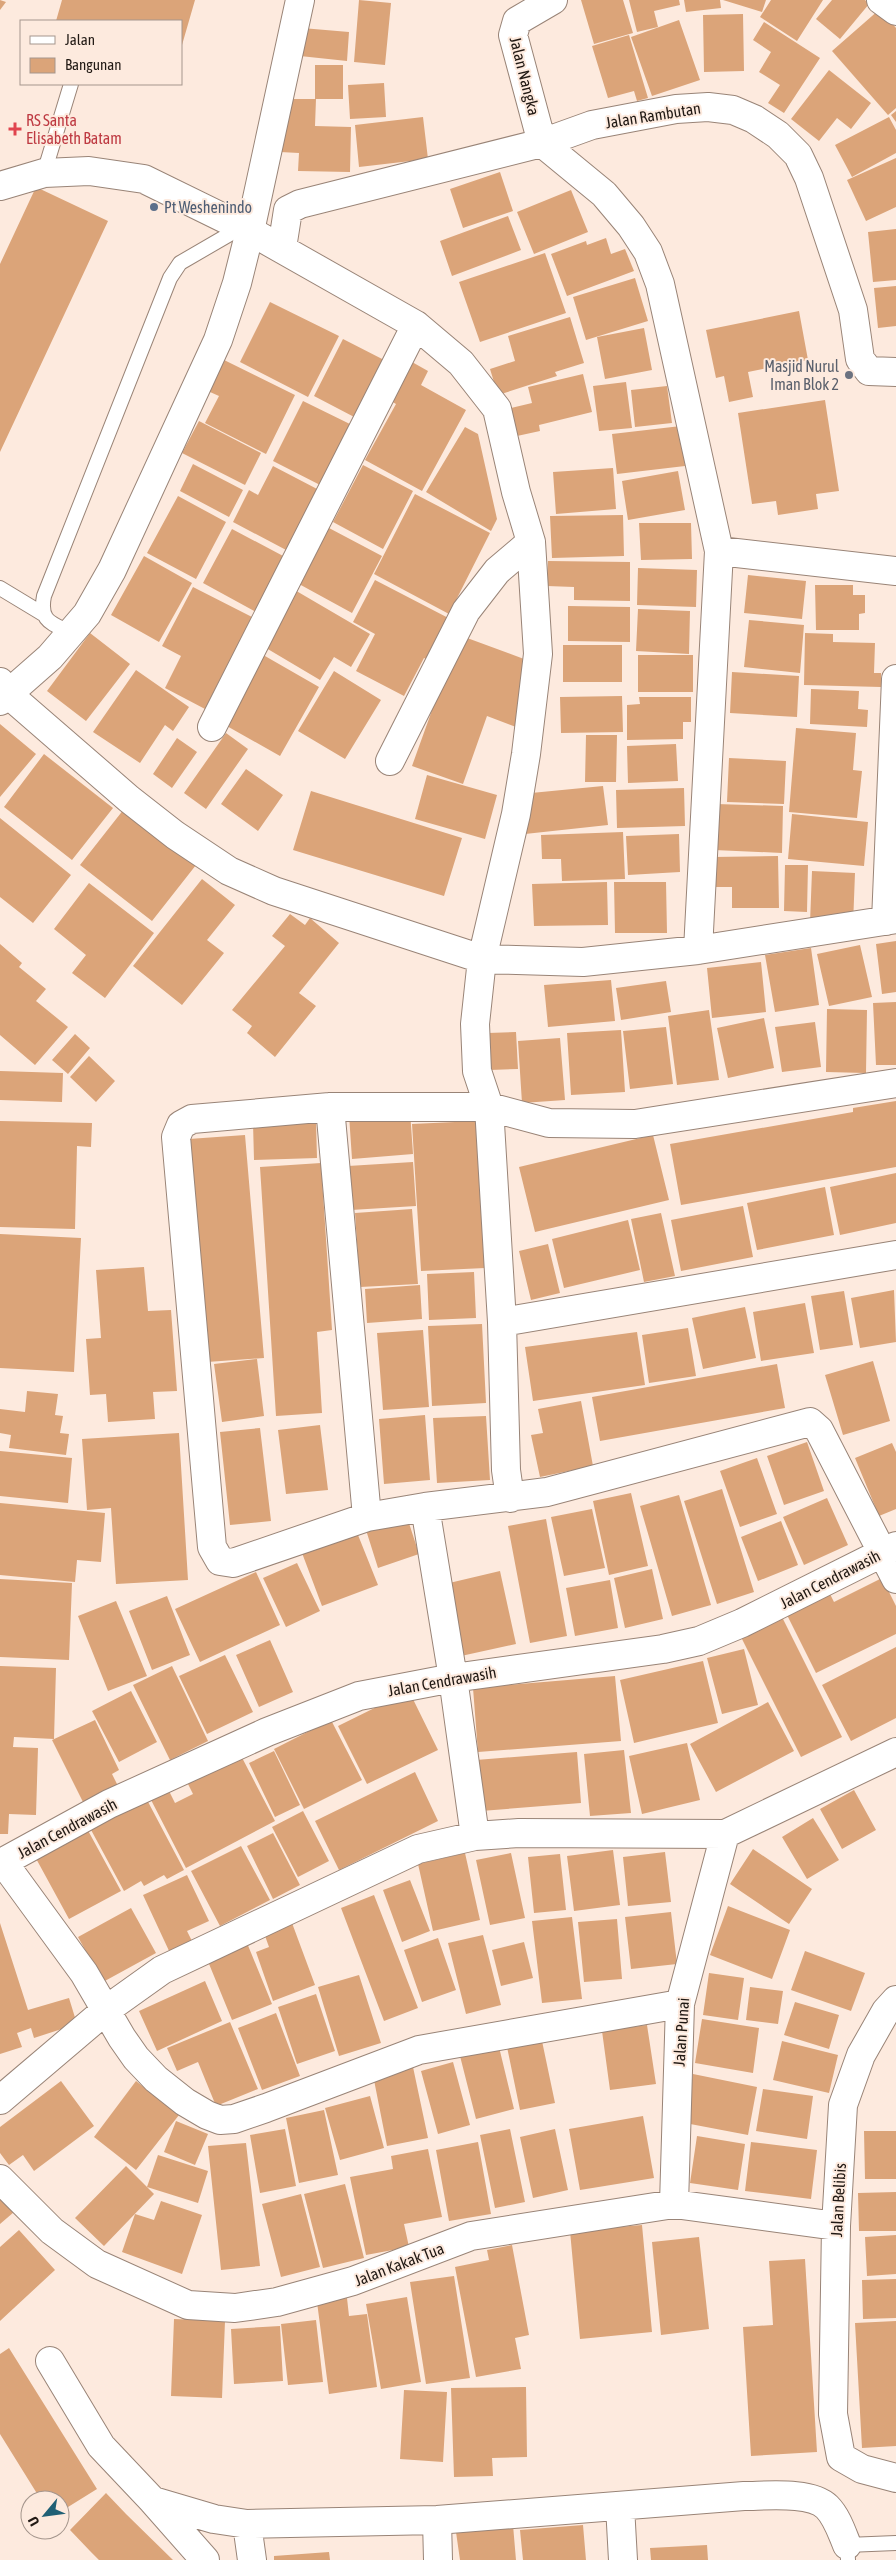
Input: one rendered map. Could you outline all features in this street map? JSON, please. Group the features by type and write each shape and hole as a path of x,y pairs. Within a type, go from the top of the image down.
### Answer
{"street":[{"path":"300,0 246,229 237,283 218,340 184,418 112,570 88,614 50,657 4,691 175,835 229,870 274,892 482,959 583,962 698,950 891,920 896,680"},
{"name":"Jalan Nangka","path":"542,143 513,35 517,21 553,0"},
{"path":"881,0 896,11"},
{"name":"Jalan Rambutan","path":"282,248 288,210 300,204 542,143 592,125 676,109 708,107 732,110 754,119 778,135 798,155 809,178 853,310 860,359 869,371 896,372"},
{"path":"542,143 604,194 648,252 660,284 719,551 698,950"},
{"path":"0,186 44,173 89,171 144,180 282,248 416,326 461,363 497,409 516,492 531,542 538,654 529,736 516,814 482,959 475,1024 477,1071 489,1107 502,1322 506,1470 510,1498"},
{"path":"212,727 416,326"},
{"path":"390,761 466,611 497,571 531,542"},
{"path":"719,551 896,571"},
{"path":"896,1084 635,1124 549,1124 489,1107 330,1107 192,1119 178,1130 176,1136 212,1547 214,1555 220,1561 233,1563 367,1517 425,1507 510,1498 566,1487 810,1422 820,1430 890,1549 896,1579"},
{"path":"330,1107 367,1517"},
{"path":"502,1322 896,1255"},
{"path":"425,1507 453,1678 475,1836"},
{"name":"Jalan Cendrawasih","path":"1,1863 109,1804 315,1712 359,1696 453,1678 663,1649 700,1641 742,1623 890,1549"},
{"path":"0,2100 106,2010 171,1966 418,1849 475,1836 572,1832 725,1834 896,1752"},
{"name":"Jalan Punai","path":"674,2204 680,2004 725,1834"},
{"path":"1,1863 84,1974 122,2038 156,2079 185,2102 220,2120 234,2119 266,2108 418,2050 680,2004"},
{"name":"Jalan Belibis","path":"896,2000 886,2011 861,2055 843,2105 836,2226 833,2414 841,2457 862,2469 896,2478"},
{"name":"Jalan Kakak Tua","path":"0,2179 52,2231 97,2264 188,2305 236,2308 277,2302 317,2293 471,2236 674,2204 836,2226"},
{"path":"50,2361 101,2446 205,2560"},
{"path":"153,2501 214,2519 247,2524 437,2520 744,2496 787,2495 810,2498 827,2507 848,2553"},
{"path":"620,2506 623,2560"},
{"path":"437,2520 438,2560"},
{"path":"247,2524 252,2560"}],"lane":[{"path":"44,173 71,85"},
{"path":"43,614 44,596 170,278 180,263 246,229"},
{"path":"0,588 43,614 49,621 71,633"},
{"path":"848,2553 896,2543"}],"building":[{"path":"0,0 6,2 0,10"},
{"path":"62,0 195,0 182,45 182,20 56,20"},
{"path":"359,0 391,3 385,65 354,62"},
{"path":"581,0 623,0 633,33 594,44"},
{"path":"629,0 679,0 680,5 654,11 658,27 637,32"},
{"path":"684,0 720,0 721,8 686,12"},
{"path":"723,0 766,0 762,12"},
{"path":"771,0 823,0 797,41 760,17"},
{"path":"832,0 865,0 869,4 840,39 816,19"},
{"path":"880,9 896,28 896,108 888,115 832,51"},
{"path":"743,14 744,71 704,72 703,15"},
{"path":"679,20 700,80 652,96 631,37"},
{"path":"764,22 820,58 784,113 768,103 780,85 759,72 771,52 753,40"},
{"path":"302,28 349,32 347,61 300,56"},
{"path":"629,35 648,98 637,101 634,91 608,98 592,46"},
{"path":"315,65 343,65 343,99 315,99"},
{"path":"829,70 871,103 851,129 837,118 819,141 791,119"},
{"path":"384,83 386,117 350,119 348,85"},
{"path":"282,99 316,99 315,126 351,127 350,172 298,171 299,153 280,152"},
{"path":"896,111 896,122 891,115"},
{"path":"423,117 428,159 359,167 355,125"},
{"path":"889,117 896,130 896,153 852,177 835,145"},
{"path":"896,158 896,207 866,221 847,180"},
{"path":"500,172 513,211 463,228 450,189"},
{"path":"36,187 108,221 0,452 0,264"},
{"path":"571,190 588,232 534,254 517,212"},
{"path":"508,216 521,250 452,276 440,241"},
{"path":"896,229 896,280 873,282 868,232"},
{"path":"606,238 611,254 625,249 634,271 567,296 551,254 586,241 587,245"},
{"path":"545,253 566,313 480,342 459,282"},
{"path":"635,278 648,321 586,340 573,297"},
{"path":"896,286 896,326 878,328 874,288"},
{"path":"270,302 339,336 308,397 240,362"},
{"path":"799,311 808,360 748,372 753,397 729,402 724,376 716,378 706,330"},
{"path":"570,317 584,363 555,372 557,376 498,395 490,369 515,361 508,336"},
{"path":"644,328 652,370 605,379 597,337"},
{"path":"343,339 388,362 358,419 314,396"},
{"path":"216,356 295,395 266,454 205,423 219,396 201,388"},
{"path":"412,362 428,371 421,385 466,410 422,491 365,460 396,404 391,401"},
{"path":"583,374 592,412 539,425 540,431 517,436 511,408 532,403 528,387"},
{"path":"626,382 632,428 599,431 593,386"},
{"path":"667,386 672,423 635,427 631,390"},
{"path":"825,400 839,491 816,494 818,509 778,515 776,501 752,504 738,413"},
{"path":"303,401 356,427 326,488 273,461"},
{"path":"199,421 261,453 245,485 182,453"},
{"path":"681,426 685,466 617,474 612,434"},
{"path":"465,427 478,434 497,519 491,531 426,492"},
{"path":"193,464 243,490 229,517 180,491"},
{"path":"363,465 413,491 383,549 333,522"},
{"path":"273,466 319,490 288,551 233,522 249,490 258,495"},
{"path":"613,468 616,509 556,514 553,472"},
{"path":"678,471 685,510 628,520 622,481"},
{"path":"415,494 490,533 449,614 374,574"},
{"path":"178,496 226,522 196,579 147,553"},
{"path":"623,515 624,556 552,558 550,516"},
{"path":"639,523 691,523 692,559 641,560"},
{"path":"329,528 382,556 352,613 299,584"},
{"path":"232,529 285,557 256,612 203,583"},
{"path":"144,556 192,583 159,642 111,615"},
{"path":"548,561 630,562 630,601 574,600 574,587 547,586"},
{"path":"638,568 697,570 696,607 637,605"},
{"path":"748,575 806,581 802,619 744,613"},
{"path":"375,580 458,623 436,664 424,658 404,696 356,671 375,634 353,622"},
{"path":"815,585 853,585 853,595 865,595 865,613 859,614 859,630 816,630"},
{"path":"193,587 252,617 205,709 165,688 181,656 162,646"},
{"path":"293,589 370,634 351,667 334,657 320,680 261,645"},
{"path":"568,606 630,607 630,642 568,641"},
{"path":"638,609 690,611 689,654 636,651"},
{"path":"749,620 804,625 800,673 744,667"},
{"path":"90,633 130,664 86,721 47,691"},
{"path":"805,633 833,634 833,642 875,643 874,673 881,673 881,687 804,685"},
{"path":"459,635 524,659 516,727 487,716 463,784 412,766"},
{"path":"563,645 622,645 622,682 563,682"},
{"path":"258,652 319,687 280,756 218,721"},
{"path":"638,655 693,655 693,692 638,692"},
{"path":"136,670 189,707 173,731 165,725 140,763 93,732"},
{"path":"334,671 381,700 345,759 298,731"},
{"path":"732,672 799,676 797,717 730,713"},
{"path":"811,689 859,691 858,709 868,710 867,727 810,724"},
{"path":"622,696 623,732 561,733 560,697"},
{"path":"639,697 691,697 691,722 683,722 683,739 627,740 627,705 640,704"},
{"path":"0,724 36,754 0,797"},
{"path":"796,728 856,733 853,770 862,771 857,818 789,812"},
{"path":"226,733 248,749 206,809 184,793"},
{"path":"586,735 617,735 616,782 585,782"},
{"path":"177,738 197,752 172,788 153,774"},
{"path":"676,744 678,781 628,783 627,746"},
{"path":"44,754 113,808 72,860 4,807"},
{"path":"729,758 786,761 784,804 727,802"},
{"path":"246,769 283,795 258,831 221,804"},
{"path":"427,775 497,795 485,839 415,819"},
{"path":"603,786 608,825 525,834 521,794"},
{"path":"684,788 685,826 617,828 616,790"},
{"path":"311,791 462,838 444,896 293,850"},
{"path":"716,804 783,806 782,853 714,850"},
{"path":"124,809 196,865 152,921 80,865"},
{"path":"792,814 868,822 864,866 788,859"},
{"path":"0,818 71,875 33,923 0,897"},
{"path":"623,832 625,879 562,881 561,859 542,859 541,835"},
{"path":"679,834 680,872 628,875 626,836"},
{"path":"778,856 779,908 732,908 732,887 713,887 713,857"},
{"path":"785,865 808,865 807,912 784,911"},
{"path":"812,871 855,873 853,925 810,923"},
{"path":"202,879 235,905 207,940 224,953 182,1005 133,966"},
{"path":"607,882 608,925 534,926 532,884"},
{"path":"614,882 666,882 667,933 615,933"},
{"path":"89,883 154,933 105,998 72,973 86,955 54,929"},
{"path":"290,914 305,925 310,918 339,943 299,993 316,1006 275,1057 247,1033 252,1026 232,1010 285,946 272,936"},
{"path":"896,941 896,992 882,994 876,944"},
{"path":"0,944 22,963 19,967 46,989 36,1001 68,1027 35,1065 0,1035"},
{"path":"860,945 872,997 829,1006 817,954"},
{"path":"811,948 819,1005 775,1012 765,955"},
{"path":"761,962 766,1012 712,1018 707,968"},
{"path":"611,980 615,1021 548,1027 544,985"},
{"path":"666,981 671,1012 621,1020 616,988"},
{"path":"896,1002 896,1065 876,1065 873,1003"},
{"path":"827,1009 867,1010 866,1073 826,1072"},
{"path":"709,1010 719,1080 677,1085 668,1016"},
{"path":"764,1018 774,1068 728,1078 717,1028"},
{"path":"815,1022 821,1067 782,1072 775,1027"},
{"path":"666,1027 673,1084 630,1089 623,1031"},
{"path":"621,1030 625,1092 571,1095 567,1033"},
{"path":"516,1032 518,1069 490,1070 488,1033"},
{"path":"75,1034 90,1048 68,1074 52,1060"},
{"path":"560,1038 565,1100 522,1103 518,1041"},
{"path":"89,1056 115,1081 96,1102 70,1077"},
{"path":"0,1071 63,1073 62,1102 0,1100"},
{"path":"896,1101 896,1167 681,1205 670,1144 853,1112 853,1108"},
{"path":"410,1111 413,1154 352,1159 349,1115"},
{"path":"0,1121 92,1123 91,1147 77,1146 75,1229 0,1227"},
{"path":"476,1121 485,1268 421,1271 412,1124"},
{"path":"316,1122 317,1158 254,1160 253,1123"},
{"path":"245,1135 264,1358 207,1362 189,1139"},
{"path":"653,1135 669,1200 535,1232 519,1167"},
{"path":"413,1162 416,1206 351,1210 348,1166"},
{"path":"321,1163 332,1330 317,1332 322,1413 276,1416 260,1167"},
{"path":"896,1173 896,1223 840,1235 830,1187"},
{"path":"825,1187 834,1235 757,1250 747,1203"},
{"path":"743,1206 753,1257 681,1271 671,1220"},
{"path":"412,1209 418,1284 360,1287 355,1213"},
{"path":"661,1213 675,1276 644,1282 631,1219"},
{"path":"628,1220 640,1270 564,1288 552,1239"},
{"path":"0,1234 81,1238 74,1372 0,1368"},
{"path":"548,1244 560,1293 531,1300 519,1251"},
{"path":"144,1267 148,1311 171,1310 177,1391 153,1392 155,1419 108,1422 106,1394 90,1395 86,1339 101,1338 96,1270"},
{"path":"474,1272 476,1318 429,1320 427,1274"},
{"path":"420,1285 422,1319 367,1323 365,1289"},
{"path":"894,1290 896,1342 860,1348 851,1298"},
{"path":"844,1291 853,1345 820,1350 811,1296"},
{"path":"805,1303 814,1353 761,1361 753,1312"},
{"path":"745,1307 756,1358 703,1369 692,1318"},
{"path":"482,1324 486,1403 432,1406 428,1326"},
{"path":"688,1328 696,1376 649,1383 642,1335"},
{"path":"423,1330 429,1407 383,1410 377,1333"},
{"path":"637,1332 645,1385 533,1401 525,1347"},
{"path":"257,1359 264,1416 222,1422 214,1364"},
{"path":"873,1361 890,1421 843,1435 825,1375"},
{"path":"777,1364 785,1408 600,1441 592,1397"},
{"path":"27,1391 58,1394 55,1415 63,1416 60,1433 69,1434 66,1455 9,1448 11,1435 0,1433 0,1409 25,1412"},
{"path":"581,1401 593,1466 540,1477 531,1435 543,1433 538,1409"},
{"path":"425,1415 430,1480 384,1484 379,1419"},
{"path":"486,1416 490,1480 437,1483 433,1418"},
{"path":"320,1425 328,1490 286,1494 278,1430"},
{"path":"260,1428 271,1521 230,1525 220,1432"},
{"path":"179,1433 188,1580 116,1584 111,1508 87,1510 82,1439"},
{"path":"807,1442 824,1491 784,1505 767,1456"},
{"path":"892,1443 896,1452 896,1509 879,1516 855,1458"},
{"path":"0,1451 72,1458 68,1503 0,1496"},
{"path":"757,1458 777,1514 740,1527 720,1471"},
{"path":"722,1489 754,1592 717,1604 684,1501"},
{"path":"631,1493 648,1566 609,1575 593,1501"},
{"path":"679,1495 711,1605 672,1616 640,1506"},
{"path":"827,1498 848,1545 804,1565 783,1517"},
{"path":"0,1503 105,1513 101,1562 77,1560 75,1582 0,1575"},
{"path":"592,1509 605,1568 564,1576 551,1517"},
{"path":"407,1517 419,1554 378,1568 366,1530"},
{"path":"546,1519 567,1636 530,1643 508,1526"},
{"path":"781,1521 798,1565 758,1581 741,1537"},
{"path":"354,1525 378,1585 322,1606 299,1545"},
{"path":"297,1563 320,1611 286,1627 263,1578"},
{"path":"652,1569 663,1619 625,1628 614,1578"},
{"path":"500,1571 516,1644 461,1656 445,1584"},
{"path":"256,1572 280,1625 200,1662 175,1609"},
{"path":"882,1578 896,1606 896,1634 816,1673 786,1613 829,1592 834,1602"},
{"path":"0,1579 72,1583 69,1660 0,1657"},
{"path":"610,1580 618,1628 575,1636 566,1588"},
{"path":"167,1596 190,1655 152,1670 129,1611"},
{"path":"116,1601 147,1676 108,1691 78,1616"},
{"path":"780,1613 842,1737 801,1757 739,1633"},
{"path":"270,1640 293,1692 259,1707 236,1655"},
{"path":"896,1647 896,1718 851,1741 822,1685"},
{"path":"744,1649 758,1705 722,1714 707,1658"},
{"path":"225,1655 253,1712 207,1734 179,1676"},
{"path":"703,1661 718,1723 634,1743 620,1680"},
{"path":"0,1666 56,1668 54,1739 14,1737 13,1747 38,1748 36,1815 9,1814 8,1834 0,1834"},
{"path":"172,1666 208,1741 170,1760 133,1685"},
{"path":"615,1676 621,1741 478,1752 473,1688"},
{"path":"131,1691 157,1742 119,1762 92,1711"},
{"path":"409,1691 438,1750 367,1784 338,1726"},
{"path":"768,1702 794,1751 716,1792 690,1744"},
{"path":"95,1720 119,1770 112,1774 118,1786 83,1802 52,1740"},
{"path":"331,1720 362,1780 304,1809 274,1749"},
{"path":"687,1743 700,1800 642,1814 629,1756"},
{"path":"237,1748 275,1821 186,1868 149,1796 167,1787 175,1803 193,1794 184,1776"},
{"path":"624,1750 631,1813 590,1816 584,1754"},
{"path":"274,1751 300,1805 275,1817 249,1763"},
{"path":"577,1752 581,1803 481,1811 476,1760"},
{"path":"415,1772 438,1821 339,1870 315,1821"},
{"path":"854,1790 876,1830 842,1849 820,1809"},
{"path":"146,1798 184,1870 167,1879 164,1875 144,1886 141,1881 124,1891 90,1828"},
{"path":"303,1811 329,1861 298,1877 272,1827"},
{"path":"813,1818 839,1860 807,1879 782,1837"},
{"path":"85,1825 121,1891 69,1919 33,1853"},
{"path":"273,1833 300,1885 273,1899 247,1846"},
{"path":"241,1846 270,1900 220,1926 191,1871"},
{"path":"753,1849 812,1889 789,1924 730,1884"},
{"path":"613,1850 620,1905 574,1911 567,1856"},
{"path":"665,1852 671,1902 628,1906 623,1857"},
{"path":"465,1853 480,1920 433,1931 418,1864"},
{"path":"511,1853 525,1918 490,1925 476,1860"},
{"path":"560,1854 566,1910 534,1913 528,1857"},
{"path":"187,1875 209,1921 187,1931 193,1943 170,1953 143,1895"},
{"path":"410,1880 430,1931 402,1942 383,1890"},
{"path":"374,1895 418,2008 384,2021 341,1908"},
{"path":"728,1906 790,1930 772,1979 710,1955"},
{"path":"131,1908 156,1953 103,1982 78,1937"},
{"path":"671,1912 677,1964 631,1969 625,1917"},
{"path":"572,1917 582,1999 542,2003 532,1921"},
{"path":"617,1919 622,1979 584,1982 578,1922"},
{"path":"0,1923 28,2010 69,1998 77,2024 34,2038 31,2028 17,2033 22,2047 0,2054"},
{"path":"292,1923 315,1985 273,2001 256,1952 269,1947 264,1933"},
{"path":"483,1935 501,2005 466,2014 448,1943"},
{"path":"438,1938 456,1990 422,2002 404,1950"},
{"path":"524,1942 533,1978 501,1986 492,1950"},
{"path":"247,1943 272,2004 232,2020 207,1959"},
{"path":"805,1951 865,1973 851,2011 791,1990"},
{"path":"709,1973 744,1978 738,2020 703,2015"},
{"path":"359,1975 381,2043 339,2056 318,1987"},
{"path":"205,1981 222,2021 157,2051 139,2011"},
{"path":"750,1987 783,1991 778,2024 746,2020"},
{"path":"316,1994 335,2051 297,2064 278,2007"},
{"path":"795,2002 839,2015 829,2049 784,2035"},
{"path":"276,2013 300,2076 262,2090 238,2028"},
{"path":"702,2019 759,2028 753,2073 695,2063"},
{"path":"230,2022 258,2089 216,2106 198,2062 177,2071 167,2048"},
{"path":"647,2025 656,2084 610,2090 602,2031"},
{"path":"542,2041 555,2103 520,2110 507,2047"},
{"path":"782,2041 838,2055 829,2093 773,2080"},
{"path":"499,2047 514,2109 476,2119 460,2056"},
{"path":"453,2062 470,2125 438,2134 421,2071"},
{"path":"413,2067 428,2138 387,2146 373,2075"},
{"path":"693,2074 757,2087 748,2135 685,2123"},
{"path":"61,2081 94,2126 34,2171 23,2155 9,2165 0,2153 0,2127"},
{"path":"136,2081 179,2115 136,2170 94,2137"},
{"path":"763,2089 813,2096 807,2139 756,2131"},
{"path":"370,2096 384,2148 340,2160 325,2108"},
{"path":"324,2110 338,2175 299,2183 286,2118"},
{"path":"643,2116 654,2178 580,2190 569,2129"},
{"path":"176,2121 208,2134 195,2165 164,2152"},
{"path":"285,2129 296,2186 260,2193 250,2135"},
{"path":"510,2129 525,2202 495,2208 480,2135"},
{"path":"555,2129 568,2190 533,2198 520,2137"},
{"path":"864,2131 896,2131 896,2179 865,2179"},
{"path":"697,2136 745,2144 738,2190 690,2183"},
{"path":"478,2142 491,2214 449,2221 436,2150"},
{"path":"751,2142 817,2150 811,2199 745,2191"},
{"path":"246,2143 260,2266 221,2270 208,2146"},
{"path":"428,2149 442,2217 404,2224 409,2247 366,2255 350,2177 393,2169 391,2156"},
{"path":"158,2155 208,2171 198,2203 147,2187"},
{"path":"126,2166 154,2194 104,2246 75,2218"},
{"path":"345,2184 364,2258 323,2268 304,2194"},
{"path":"896,2192 896,2231 859,2231 858,2193"},
{"path":"301,2194 320,2267 281,2277 262,2204"},
{"path":"0,2197 14,2212 0,2224"},
{"path":"161,2201 202,2215 182,2274 122,2252 135,2214 154,2220"},
{"path":"642,2225 652,2332 580,2339 570,2231"},
{"path":"19,2230 55,2270 0,2321 0,2247"},
{"path":"896,2235 896,2274 867,2276 865,2237"},
{"path":"699,2237 709,2329 661,2335 652,2242"},
{"path":"512,2245 529,2335 515,2338 521,2369 476,2377 455,2267 489,2260 487,2250"},
{"path":"805,2259 817,2452 751,2456 743,2327 773,2325 769,2261"},
{"path":"454,2276 470,2378 426,2384 410,2282"},
{"path":"896,2279 896,2318 863,2319 862,2280"},
{"path":"407,2297 421,2382 381,2389 366,2304"},
{"path":"347,2298 349,2316 367,2314 377,2387 329,2394 317,2302"},
{"path":"174,2319 225,2321 222,2398 171,2396"},
{"path":"316,2320 323,2382 288,2385 281,2324"},
{"path":"896,2321 896,2446 862,2448 855,2323"},
{"path":"280,2326 283,2381 234,2384 231,2329"},
{"path":"9,2348 97,2489 70,2506 70,2490 35,2490 0,2434 0,2354"},
{"path":"526,2387 527,2457 492,2458 493,2476 454,2477 451,2388"},
{"path":"404,2390 447,2392 443,2462 400,2459"},
{"path":"106,2493 173,2560 99,2560 70,2530"},
{"path":"513,2525 516,2560 460,2560 456,2532"},
{"path":"583,2525 586,2560 523,2560 520,2530"},
{"path":"707,2545 708,2560 651,2560 650,2548"},
{"path":"329,2552 330,2560 274,2560 274,2556"}],"place":[{"name":"RS Santa Elisabeth Batam","path":"15,129"},
{"name":"Pt Weshenindo","path":"154,207"},
{"name":"Masjid Nurul Iman Blok 2","path":"849,375"}]}
